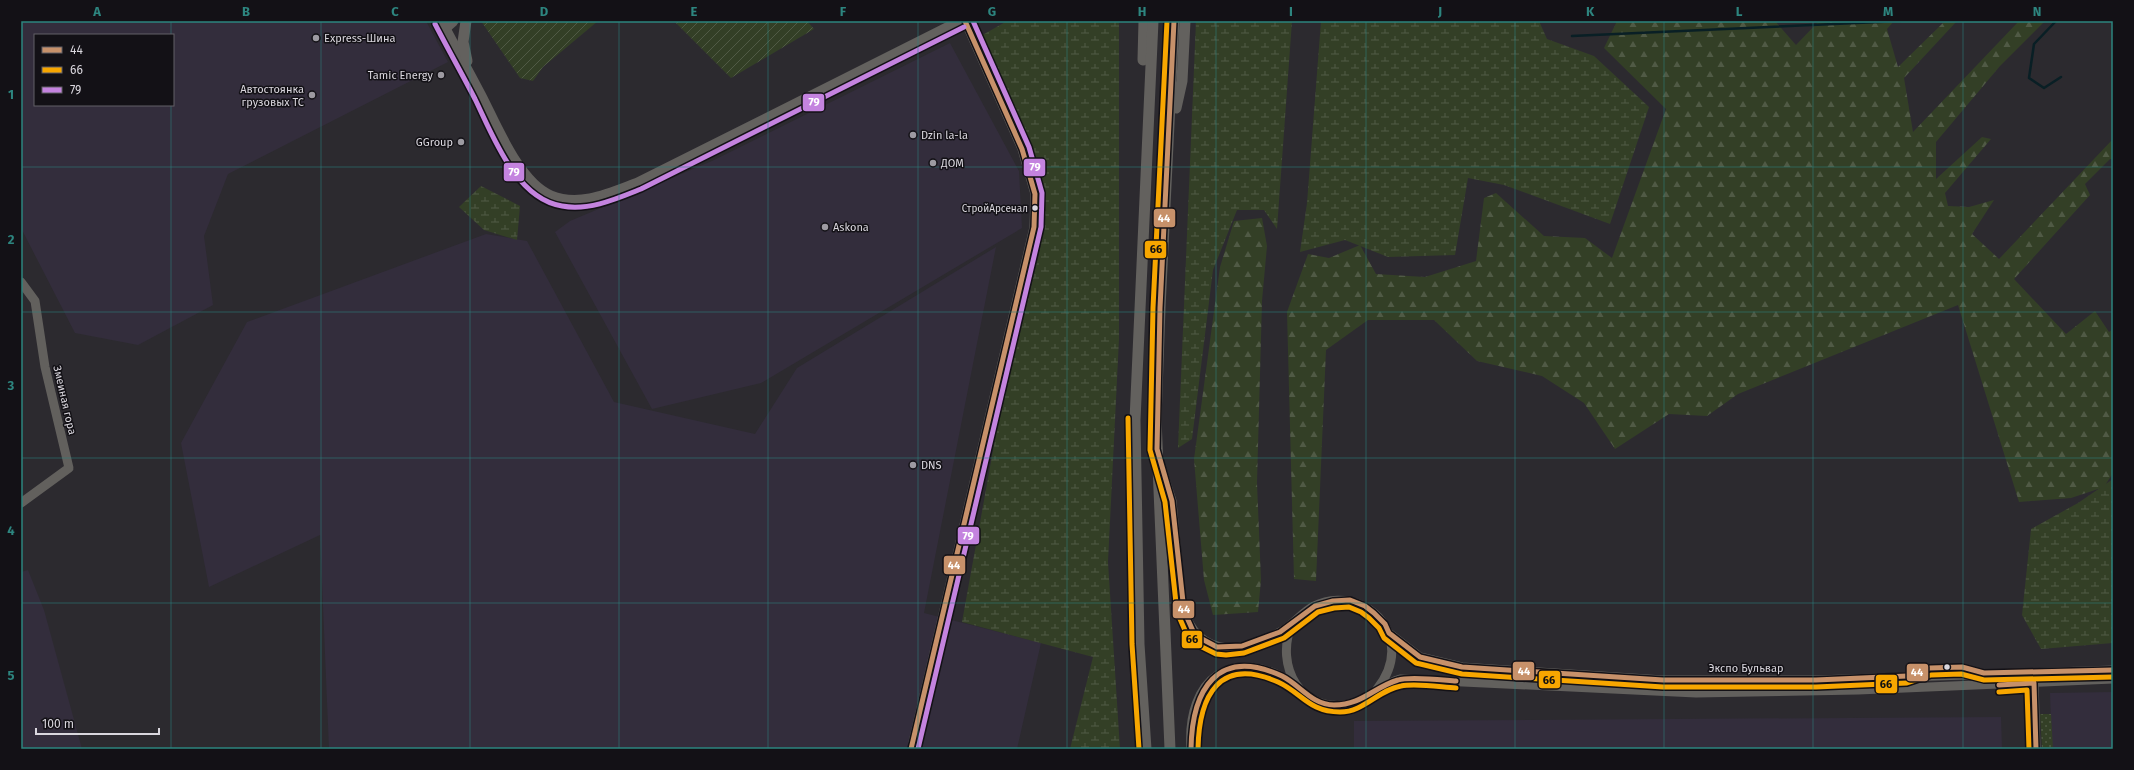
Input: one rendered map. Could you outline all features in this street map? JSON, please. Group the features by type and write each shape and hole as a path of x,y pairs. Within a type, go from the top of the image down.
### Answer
{"main road":[{"path":"466,21 462,42 464,54 478,91"},
{"path":"446,23 509,153 537,189 551,197 578,201 602,197 638,183 961,21"},
{"path":"1144,21 1142,107 1146,148"},
{"path":"1146,749 1139,644 1134,420 1153,21"},
{"path":"1170,749 1157,449 1160,308 1174,21"},
{"path":"1169,138 1182,81 1185,21"}],"street":[{"path":"913,742 1034,227 1035,194 1022,149 965,21"},
{"name":"Змеиная гора","path":"21,282 35,301 45,367 69,468 21,503"},
{"name":"Экспо Бульвар","path":"1157,449 1172,500 1181,600 1193,631 1212,644 1232,648 1265,639 1292,624 1305,612 1315,606 1333,601 1350,600 1365,606 1374,613 1385,624 1389,633 1392,649 1390,666 1387,675 1372,694"},
{"name":"Экспо Бульвар","path":"1292,624 1288,635 1286,659 1289,672 1296,685"},
{"name":"Экспо Бульвар","path":"1389,633 1420,657 1462,667 1663,680 1816,680 2113,670"},
{"name":"Экспо Бульвар","path":"1191,749 1191,732 1194,709 1203,688 1211,679 1234,669 1251,668 1282,676 1296,685 1308,696 1329,704 1350,704 1362,701 1393,681 1408,678 1696,692 1858,690 2113,679"},
{"path":"2034,673 2036,749"}],"shaded area":[{"path":"21,21 426,21 448,62 228,174 204,236 213,305 138,345 75,333 21,228"},
{"path":"950,43 1019,171 1022,228 761,383 652,409 555,232 570,221 712,161"},
{"path":"486,234 527,241 614,402 755,434 797,368 996,247 924,613 1041,643 1017,749 329,749 320,535 209,587 181,443 247,322"},
{"path":"28,570 44,610 82,749 21,749 21,572"},
{"path":"2113,692 2113,749 2052,749 2050,693"},
{"path":"2001,717 2002,749 1354,749 1354,721"}],"green space":[{"path":"481,21 598,21 543,67 533,81 520,78"},
{"path":"674,21 807,21 814,29 731,78"},
{"path":"1007,21 1119,21 1119,339 1108,562 1120,749 1070,749 1093,657 962,622 996,434 1040,249 1044,209 1028,140 979,37"},
{"path":"1196,21 1292,21 1277,229 1264,210 1237,210 1213,270 1192,439 1178,448"},
{"path":"1321,21 1539,21 1547,39 1594,56 1649,107 1610,224 1504,185 1468,178 1455,255 1388,257 1345,240 1300,252 1307,203"},
{"path":"1617,21 1775,21 1796,45 1819,21 1894,21 1887,29 1898,67 1945,21 1957,21 1904,78 1913,132 2019,21 2045,21 2000,66 1936,142 1936,179 1982,137 1991,139 1945,193 1948,206 1969,207 1994,200 1972,234 1999,259 2113,139 2113,159 2110,159 2085,184 2090,195 2014,279 2066,334 2095,311 2109,332 2113,329 2113,473 2104,487 2071,498 2019,502 1958,305 1738,394 1707,416 1669,414 1615,449 1584,403 1542,376 1477,361 1434,320 1368,320 1326,350 1316,581 1294,579 1287,312 1308,254 1329,258 1360,245 1376,274 1425,277 1476,261 1484,198 1496,193 1544,236 1585,238 1612,258 1666,109 1604,48"},
{"path":"481,186 520,206 517,240 484,230 459,207"},
{"path":"1262,218 1267,246 1262,301 1257,483 1261,580 1258,612 1213,615 1204,580 1194,459 1220,267 1234,221"},
{"path":"2113,479 2113,643 2041,649 2022,615 2031,529 2078,503"},
{"path":"2040,714 2051,714 2053,749 2042,749"}],"waterway":[{"path":"1572,36 1901,21"},
{"path":"2056,21 2034,44 2029,78 2044,88 2061,77"}],"transit line":[{"name":"44","path":"911,749 1034,227 1035,194 1022,149 965,21"},
{"name":"79","path":"918,749 1041,227 1042,193 1029,147 973,21"},
{"name":"66","path":"1167,21 1153,308 1150,450 1165,502 1177,612 1187,635 1198,645 1216,654 1226,655 1244,653 1284,638 1318,612 1334,608 1349,607 1361,612 1369,618 1379,628 1384,638 1416,663 1462,674 1663,687 1816,687 1907,683 1931,675 1961,674 1984,680 2113,677"},
{"name":"44","path":"1174,21 1160,308 1157,449 1172,501 1184,611 1193,631 1202,639 1217,647 1242,646 1280,632 1315,606 1333,601 1350,600 1365,606 1374,613 1385,624 1389,633 1420,657 1462,667 1663,680 1816,680 1907,676 1930,668 1962,667 1984,673 2113,670"},
{"name":"79","path":"435,24 475,99 498,147 519,179 532,192 546,201 562,206 572,207 582,207 602,203 641,189 964,27"},
{"name":"66","path":"1128,418 1132,644 1139,749"},
{"name":"44","path":"1191,749 1196,708 1203,692 1212,679 1225,670 1240,666 1259,668 1282,676 1319,702 1334,705 1344,704 1360,699 1390,683 1403,679 1410,678 1456,681"},
{"name":"66","path":"1198,749 1199,730 1208,698 1216,686 1227,678 1241,674 1258,675 1278,682 1306,701 1321,709 1340,712 1349,711 1364,705 1385,692 1401,686 1421,685 1456,688"},
{"name":"44","path":"1999,685 2034,683 2036,749"},
{"name":"66","path":"1999,692 2027,690 2029,749"}],"place":[{"name":"Express-Шина","path":"316,38"},
{"name":"Tamic Energy","path":"441,75"},
{"name":"Автостоянка грузовых ТС","path":"312,95"},
{"name":"Dzin la-la","path":"913,135"},
{"name":"GGroup","path":"461,142"},
{"name":"ДОМ","path":"933,163"},
{"name":"СтройАрсенал","path":"1035,208"},
{"name":"Askona","path":"825,227"},
{"name":"DNS","path":"913,465"}]}
